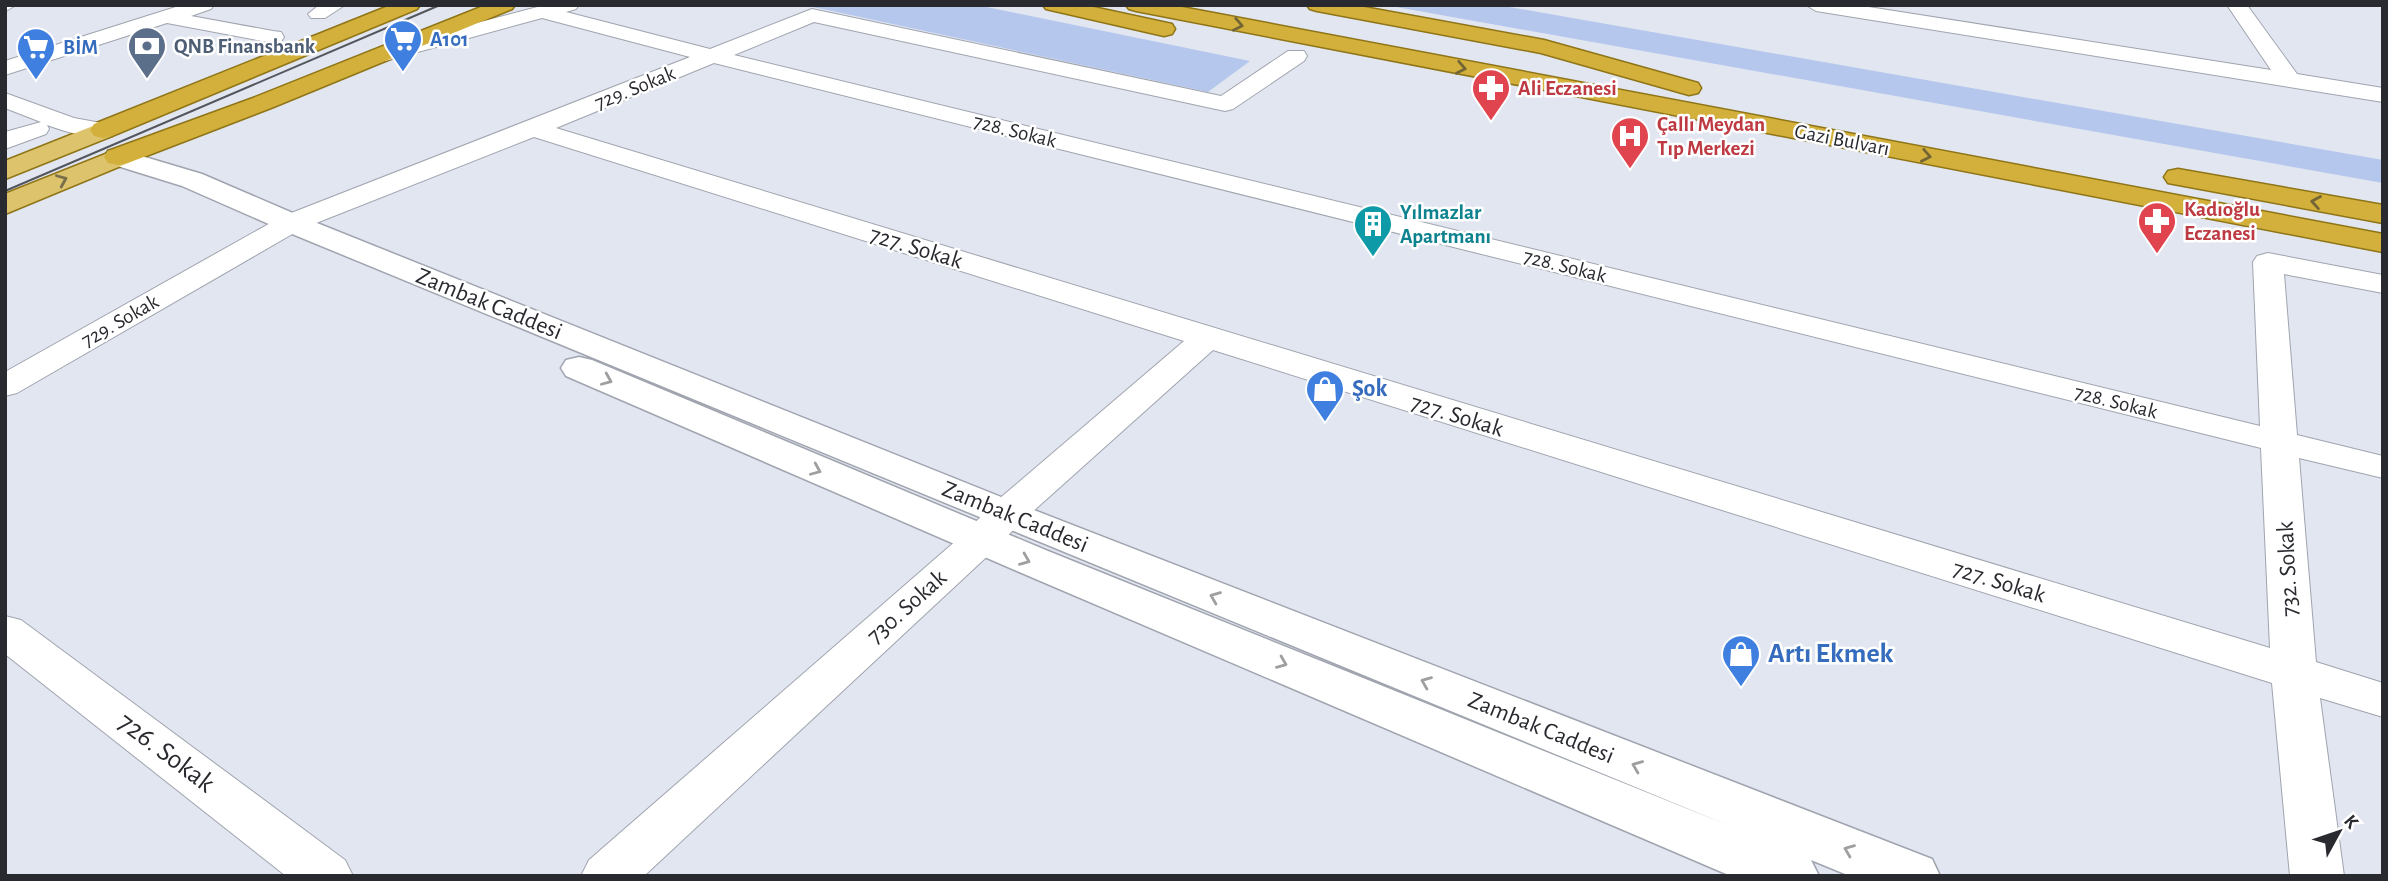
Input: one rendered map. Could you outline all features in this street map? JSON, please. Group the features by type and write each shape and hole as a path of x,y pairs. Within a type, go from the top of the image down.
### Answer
{"highway":[{"path":"97,149 194,84 376,5"},
{"path":"97,149 410,5"},
{"path":"97,149 467,5"},
{"path":"97,149 384,54 505,5"},
{"path":"1053,5 1296,56 2010,197 2147,212 2265,220"},
{"name":"Gazi Bulvarı","path":"1136,5 2383,243"},
{"name":"Gazi Bulvarı","path":"1233,5 2084,160"},
{"path":"1317,5 1544,47 1691,89"},
{"path":"2152,172 2383,214"}],"main road":[{"path":"5,171 97,149"},
{"path":"5,205 97,149"}],"street":[{"path":"5,68 204,5"},
{"path":"1816,5 2017,27 2290,81 2383,95"},
{"path":"2237,5 2290,81"},
{"path":"780,8 1225,104 1296,56"},
{"path":"384,54 557,9"},
{"name":"728. Sokak","path":"557,9 712,56 2383,467"},
{"name":"729. Sokak","path":"5,386 282,228 812,15"},
{"path":"167,17 273,37"},
{"path":"5,100 69,125 97,149"},
{"path":"5,116 97,149"},
{"path":"5,141 37,129"},
{"name":"727. Sokak","path":"533,129 1206,339 2383,700"},
{"name":"Zambak Caddesi","path":"97,149 164,183 282,228 993,528 1412,716 1791,876"},
{"name":"732. Sokak","path":"2317,876 2294,673 2268,262 2383,284"},
{"name":"730. Sokak","path":"607,876 1206,339"},
{"name":"Zambak Caddesi","path":"993,528 1912,876"},
{"name":"726. Sokak","path":"5,631 326,876"}],"shaded area":[{"path":"804,5 977,5 1250,61 1208,92"},
{"path":"1385,5 1498,5 2383,160 2383,183"}],"tram line":[{"path":"5,191 440,5"}],"place":[{"name":"A101","path":"403,73"},
{"name":"QNB Finansbank","path":"147,80"},
{"name":"BİM","path":"36,81"},
{"name":"Ali Eczanesi","path":"1491,122"},
{"name":"Çallı Meydan Tıp Merkezi","path":"1630,170"},
{"name":"Kadıoğlu Eczanesi","path":"2157,255"},
{"name":"Yılmazlar Apartmanı","path":"1373,258"},
{"name":"Şok","path":"1325,423"},
{"name":"Artı Ekmek","path":"1741,688"}]}
